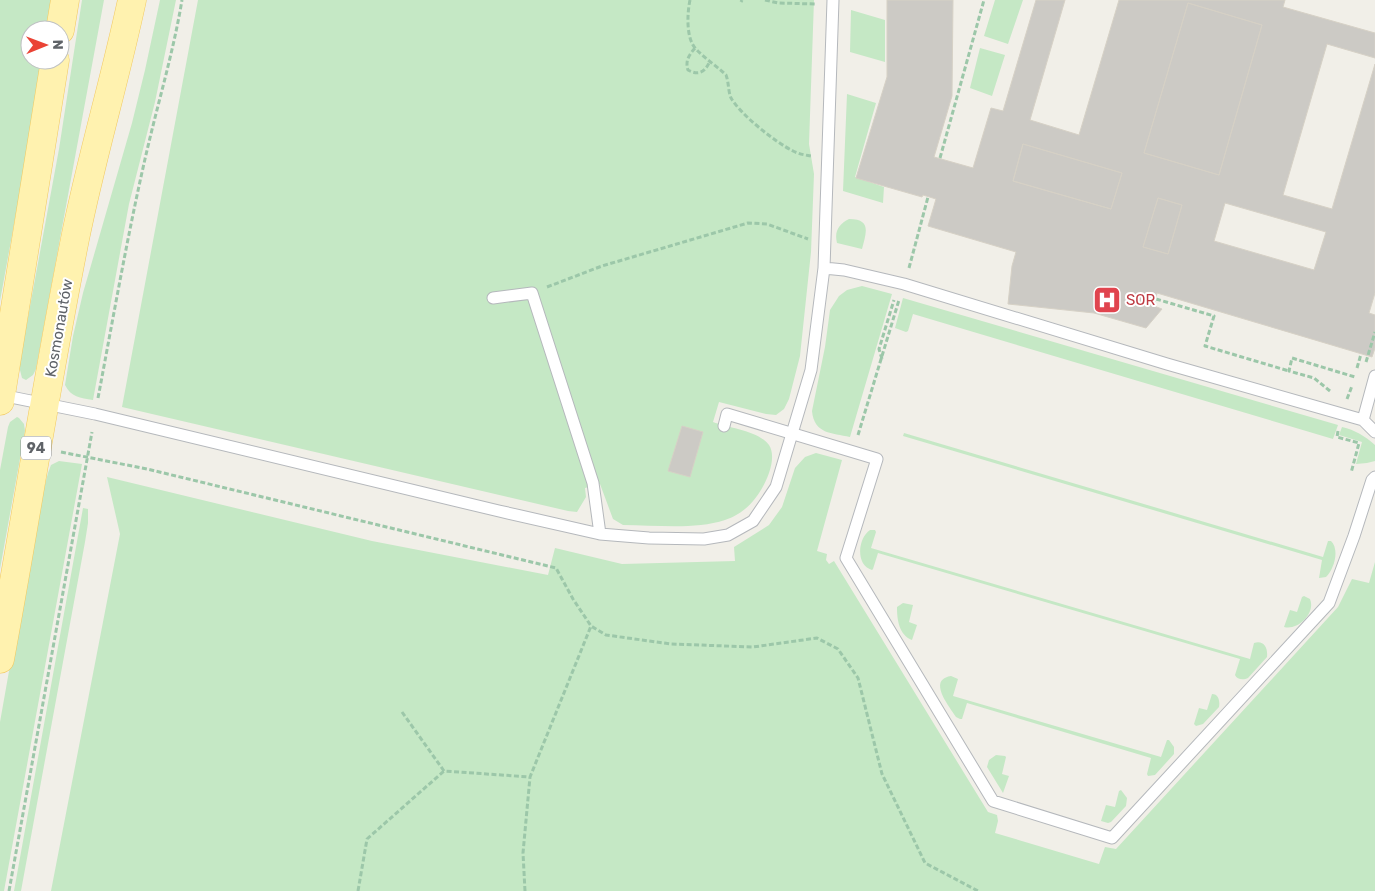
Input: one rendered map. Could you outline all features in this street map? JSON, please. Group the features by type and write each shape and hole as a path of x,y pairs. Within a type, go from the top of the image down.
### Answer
{"main road":[{"path":"62,20 65,0"},
{"name":"Kosmonautów","path":"0,659 76,238 132,0"},
{"path":"1,398 53,70"}],"lane":[{"path":"1,398 95,414 600,534 649,538 704,539 728,535 753,521 776,487 811,370 824,268 833,2"},
{"path":"824,268 844,270 904,284 1371,427 1368,401 1375,376"},
{"path":"493,298 532,293 592,482 600,534"},
{"path":"724,426 728,414 876,459 846,558 993,801 1112,838 1329,603 1372,480 1375,477"}],"path":[{"path":"9,891 128,235 145,158 166,80 182,0"},
{"path":"690,0 688,9 690,35 695,48 726,75 729,81 729,93 738,107 769,136 793,152 802,155 827,156"},
{"path":"765,0 778,3 833,2"},
{"path":"940,158 984,0"},
{"path":"695,48 686,64 688,70 701,73 706,70 710,61"},
{"path":"904,284 928,197"},
{"path":"532,293 602,266 748,223 767,224 825,245"},
{"path":"882,359 879,349 894,299"},
{"path":"1156,299 1214,316 1204,346 1314,378 1328,390 1335,392"},
{"path":"853,452 899,300"},
{"path":"1289,371 1292,358 1354,377"},
{"path":"1341,394 1368,401"},
{"path":"52,450 147,469 556,568 591,626 606,635 670,644 753,647 817,638 838,650 858,678 882,774 926,863 978,891"},
{"path":"525,891 523,853 530,777 591,626"},
{"path":"402,712 444,771"},
{"path":"358,891 367,839 444,771 530,777"}],"green space":[{"path":"0,0 52,0 49,20 20,20 20,70 42,70 0,301"},
{"path":"82,0 104,0 36,369 33,375 26,380 22,378 19,366 59,149"},
{"path":"160,0 176,0 155,102 129,204 93,400 76,396 65,385 73,336 83,293 132,123"},
{"path":"198,0 814,0 809,144 814,174 811,252 800,356 789,399 784,409 776,415 766,414 719,402 713,422 751,433 769,445 772,452 770,470 762,489 751,504 733,517 701,525 623,525 613,519 600,484 585,488 586,497 577,512 568,511 122,407"},
{"path":"995,0 1023,0 1008,44 984,36"},
{"path":"851,10 885,20 885,62 850,52"},
{"path":"980,48 1005,55 992,96 970,88"},
{"path":"847,94 876,103 855,177 884,187 883,203 843,191"},
{"path":"849,219 861,221 866,228 862,249 837,243 836,235 838,228"},
{"path":"862,286 892,294 850,437 831,433 820,428 813,419 812,411 825,347 830,310 839,296 847,290"},
{"path":"903,298 1338,425 1333,439 913,314 908,331 906,332 895,328"},
{"path":"17,417 24,424 25,431 0,569 0,470 8,427 10,422"},
{"path":"1342,427 1360,434 1375,445 1375,461 1356,464 1362,442 1339,435"},
{"path":"904,433 1323,557 1328,541 1331,541 1335,549 1335,559 1326,577 1319,578 1322,560 903,436"},
{"path":"816,453 842,460 817,551 827,554 826,560 829,564 834,561 988,812 997,815 998,821 995,833 1099,864 1105,847 1116,849 1338,607 1352,579 1369,583 1375,562 1375,891 51,891 120,534 107,477 372,541 548,575 555,548 622,564 735,561 734,547 769,525 782,507 795,468 805,457"},
{"path":"59,461 82,464 4,891 0,891 0,722 36,519 51,465"},
{"path":"83,508 88,509 85,542 21,891 14,891"},
{"path":"870,530 875,530 876,532 871,548 1250,659 1254,643 1257,642 1265,646 1267,657 1248,678 1241,679 1235,675 1240,659 878,553 872,570 863,563 860,551 863,539"},
{"path":"1304,596 1310,599 1311,604 1305,620 1289,628 1284,627 1290,610 1297,612"},
{"path":"903,603 913,605 909,622 917,625 912,640 904,635 898,622 897,607"},
{"path":"951,676 958,679 953,696 1161,757 1167,740 1169,740 1174,747 1174,754 1155,775 1148,776 1151,758 967,703 962,719 960,719 956,717 949,707 940,688 944,678"},
{"path":"1212,694 1218,697 1219,707 1203,724 1196,726 1194,724 1199,708 1207,710"},
{"path":"996,755 1006,757 1002,774 1009,776 1003,793 987,767 989,760"},
{"path":"1121,790 1127,798 1126,806 1111,822 1101,821 1106,805 1115,807 1119,791"}],"building":[{"path":"887,0 953,0 952,96 934,157 973,168 991,108 1003,111 1036,0 1065,0 1030,120 1079,135 1119,0 1285,0 1283,7 1375,33 1375,58 1327,44 1283,195 1332,209 1375,64 1375,293 1369,313 1375,315 1375,348 1372,357 1157,293 1154,306 1162,309 1146,328 1094,313 1008,304 1012,266 1016,252 928,226 936,199 923,195 922,197 856,178 887,77","holes":["1188,3 1262,25 1219,175 1144,153","1023,144 1122,173 1111,209 1013,181","1158,198 1182,205 1168,254 1143,247","1225,203 1326,232 1314,270 1214,241"]},
{"path":"1188,3 1262,25 1219,175 1144,153"},
{"path":"1023,144 1122,173 1111,209 1013,181"},
{"path":"1158,198 1182,205 1168,254 1143,247"},
{"path":"682,426 703,432 690,477 668,471"}],"place":[{"name":"SOR","path":"1107,300"}]}
